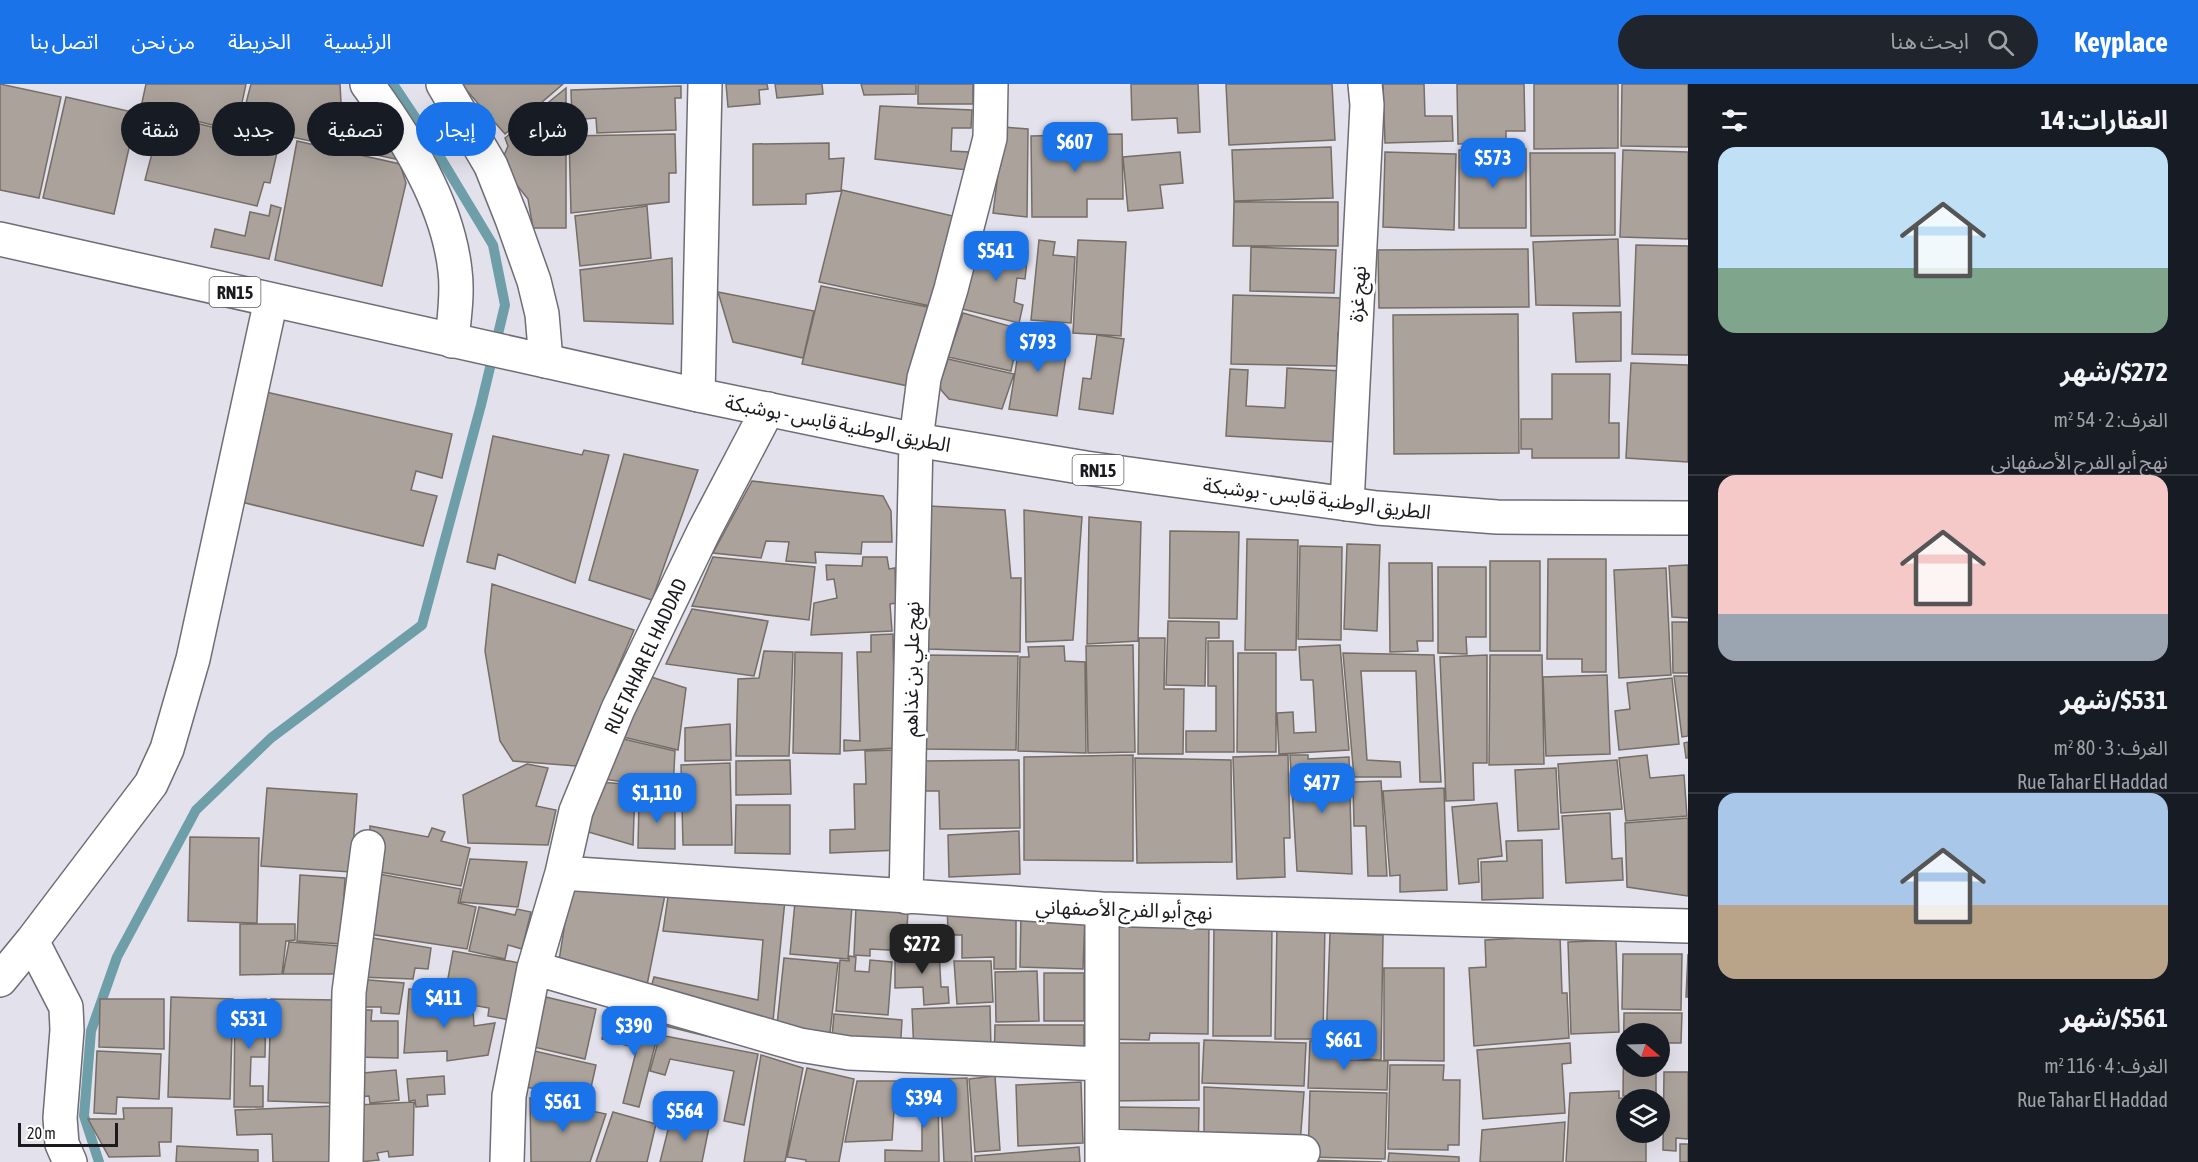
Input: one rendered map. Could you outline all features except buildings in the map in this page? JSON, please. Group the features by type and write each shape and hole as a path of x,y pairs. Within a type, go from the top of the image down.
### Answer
{"street":[{"path":"367,84 410,149 441,216 455,270 461,343"},
{"path":"443,84 491,166 534,280 542,314 531,358"},
{"path":"698,395 705,84"},
{"name":"نهج علي بن غذاهم","path":"906,897 916,440 924,378 951,289 990,138 991,84"},
{"name":"نهج غزة","path":"1347,504 1366,117 1365,84"},
{"name":"الطريق الوطنية قابس - بوشبكة","path":"0,239 461,343 916,440 1086,468 1347,504 1497,517 1688,518"},
{"path":"0,980 151,784 167,749 193,659 271,300"},
{"name":"RUE TAHAR EL HADDAD","path":"507,1162 508,1096 534,968 562,873 576,812 618,709 704,531 768,409"},
{"path":"346,1162 349,992 368,847"},
{"name":"نهج أبو الفرج الأصفهاني","path":"562,873 1102,909 1688,926"},
{"path":"1102,909 1102,1154 1303,1152"},
{"path":"33,940 66,1007 67,1030 60,1118 62,1144 70,1162"},
{"path":"534,968 800,1045 849,1053 1102,1064"}],"waterway":[{"path":"99,1162 84,1116 91,1031 117,957 196,810 271,738 422,625 481,405 505,305 493,245 425,132 393,84"}]}
